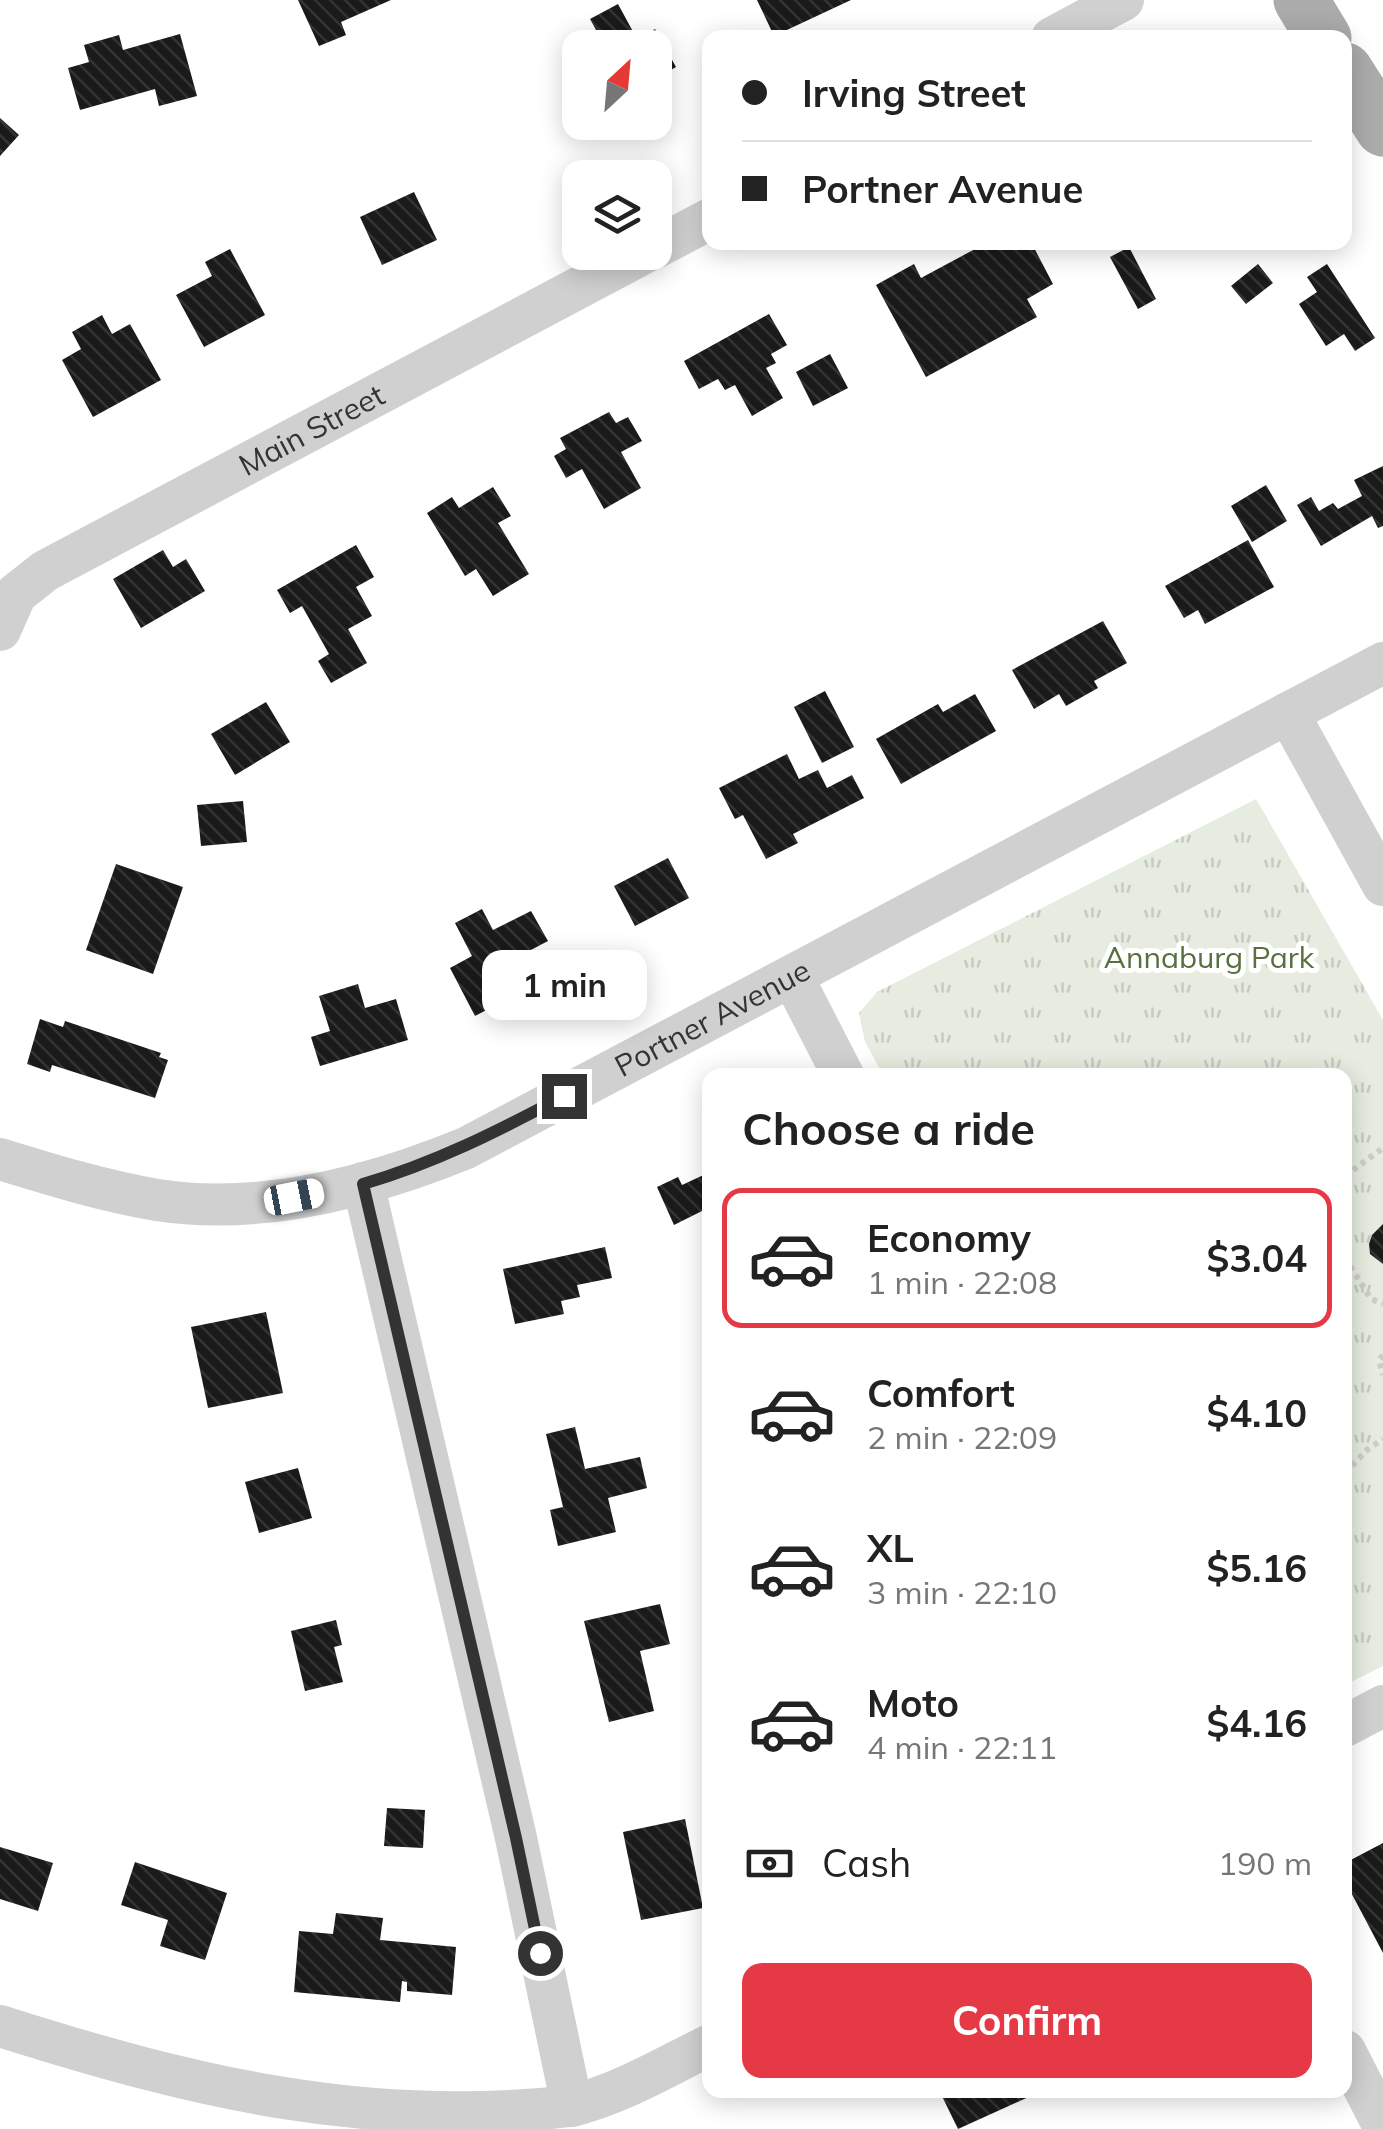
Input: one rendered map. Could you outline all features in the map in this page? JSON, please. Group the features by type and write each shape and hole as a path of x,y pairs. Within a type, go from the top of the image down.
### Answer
{"main road":[{"path":"1301,0 1319,30"},
{"path":"1352,81 1383,130"}],"street":[{"path":"1067,30 1123,0"},
{"path":"672,239 702,222"},
{"name":"Main Street","path":"0,630 16,594 45,571 612,270"},
{"name":"Portner Avenue","path":"0,1160 71,1182 159,1200 228,1204 294,1197 363,1184 414,1169 466,1148 1383,662"},
{"path":"1288,713 1383,886"},
{"path":"792,976 839,1068"},
{"path":"363,1184 516,1838 572,2106"},
{"path":"1352,1722 1383,1706"},
{"path":"0,2026 234,2100 324,2118 396,2124 493,2121 572,2106 610,2094 702,2049"},
{"path":"1352,2065 1383,2125"}],"path":[{"path":"1352,1171 1383,1148"},
{"path":"1352,1269 1371,1299 1383,1304"},
{"path":"1383,1355 1379,1360 1383,1375"},
{"path":"1352,1466 1383,1440"}],"green space":[{"name":"Annaburg Park","path":"1256,799 1383,1020 1383,1666 1352,1682 1352,1068 879,1068 865,1042 859,1013 877,992"}],"building":[{"path":"298,0 391,0 341,22 346,35 319,46"},
{"path":"757,0 851,0 787,30 771,30"},
{"path":"618,4 632,30 596,30 590,19"},
{"path":"180,34 197,96 159,106 155,89 80,110 68,68 89,62 84,45 119,35 123,50"},
{"path":"0,118 19,135 0,156"},
{"path":"414,192 437,240 382,265 360,217"},
{"path":"230,249 265,315 204,347 176,295 212,276 205,262"},
{"path":"973,250 1035,250 1053,284 1027,299 1037,317 926,377 876,285 914,264 921,278"},
{"path":"1131,250 1156,299 1138,309 1110,257"},
{"path":"1258,264 1273,283 1246,304 1231,286"},
{"path":"1327,264 1375,338 1355,351 1344,334 1326,346 1299,304 1317,292 1307,277"},
{"path":"769,314 787,345 771,354 776,363 766,368 783,398 752,416 735,385 725,390 718,379 699,389 684,361"},
{"path":"102,315 112,334 130,324 161,380 93,417 62,360 81,349 72,332"},
{"path":"830,354 848,388 813,406 796,372"},
{"path":"609,412 616,423 628,417 642,441 621,452 641,488 604,509 582,469 566,478 554,456 566,449 560,438"},
{"path":"1383,466 1383,526 1378,528 1372,516 1321,546 1297,505 1311,497 1319,511 1333,503 1338,509 1362,496 1354,480"},
{"path":"1266,485 1287,521 1252,542 1231,506"},
{"path":"493,487 511,516 498,523 529,574 493,596 476,569 465,576 427,513 452,497 459,508"},
{"path":"1248,540 1274,587 1205,624 1198,610 1184,618 1165,586"},
{"path":"356,545 374,577 356,587 372,616 348,629 367,663 331,683 318,661 329,654 302,606 290,613 277,590"},
{"path":"163,550 173,567 186,559 205,591 141,628 113,579"},
{"path":"1103,621 1127,663 1094,681 1098,688 1066,706 1059,694 1034,709 1012,670"},
{"path":"825,691 854,747 822,763 794,707"},
{"path":"975,694 996,731 901,784 876,739 938,704 943,712"},
{"path":"266,702 290,742 235,775 211,734"},
{"path":"787,754 799,779 818,770 827,788 852,775 864,798 793,834 798,843 766,859 743,815 735,819 719,788"},
{"path":"243,801 247,842 201,846 197,805"},
{"path":"668,858 689,898 635,926 614,886"},
{"path":"116,864 183,887 153,974 86,950"},
{"path":"482,909 493,930 531,911 548,941 527,952 542,981 475,1016 450,968 472,956 455,923"},
{"path":"358,984 365,1008 396,999 408,1040 320,1066 311,1037 330,1031 319,996"},
{"path":"40,1019 63,1027 65,1021 161,1053 159,1057 168,1060 155,1098 52,1065 50,1072 27,1064"},
{"path":"702,1176 702,1211 674,1225 657,1187 678,1177 682,1185"},
{"path":"1383,1224 1383,1264 1370,1254 1369,1244"},
{"path":"605,1247 612,1278 577,1285 580,1297 561,1301 564,1314 515,1324 503,1269"},
{"path":"266,1312 283,1393 208,1408 191,1327"},
{"path":"575,1427 585,1469 640,1457 647,1488 608,1498 616,1532 558,1546 550,1510 563,1507 546,1434"},
{"path":"298,1468 312,1518 259,1533 245,1482"},
{"path":"660,1604 670,1644 640,1651 654,1711 609,1722 584,1621"},
{"path":"336,1620 342,1645 334,1647 343,1682 305,1691 291,1631"},
{"path":"387,1808 425,1810 423,1848 384,1846"},
{"path":"685,1819 702,1908 641,1920 623,1832"},
{"path":"1383,1843 1383,1953 1352,1894 1352,1859"},
{"path":"0,1847 53,1863 38,1911 0,1899"},
{"path":"135,1862 227,1893 205,1960 160,1946 168,1920 121,1905"},
{"path":"336,1913 383,1918 380,1940 456,1947 452,1995 407,1991 407,1982 402,1981 400,2002 294,1992 299,1931 333,1934"},
{"path":"943,2098 1026,2098 958,2129"}],"route":[{"path":"540,1953 363,1184 466,1148 564,1096"}]}
